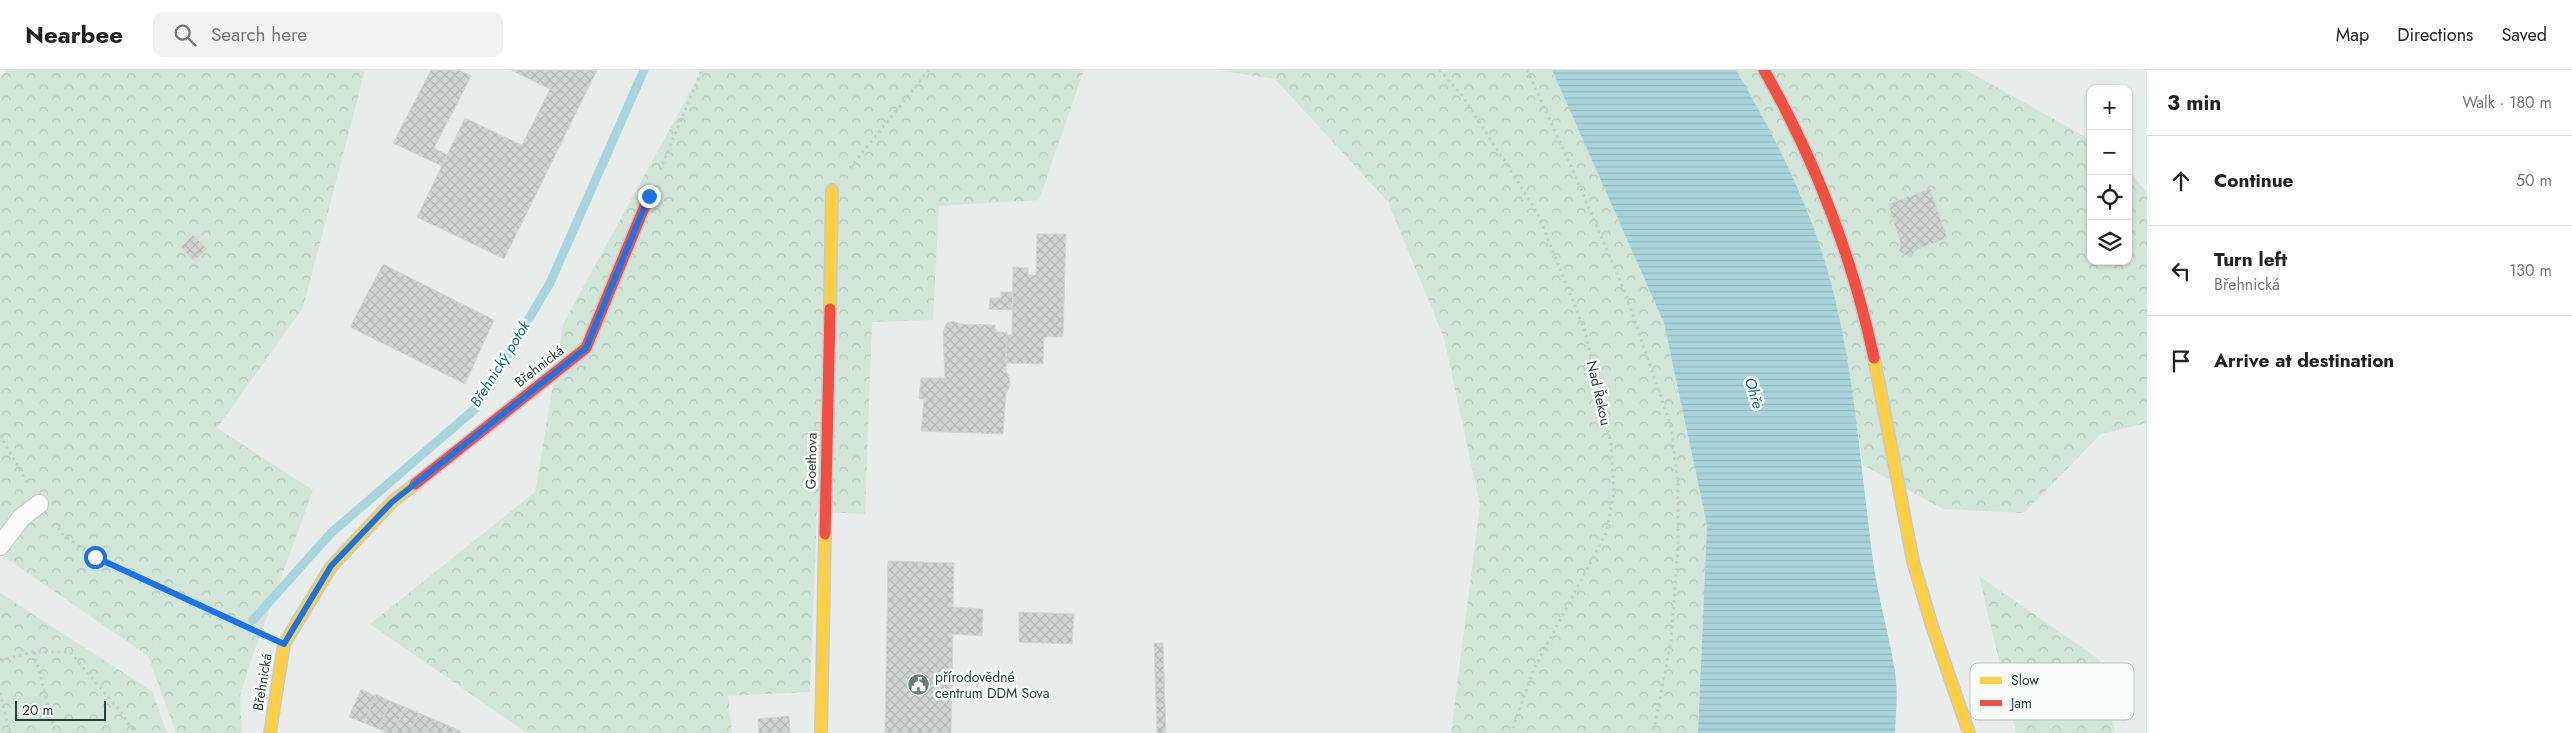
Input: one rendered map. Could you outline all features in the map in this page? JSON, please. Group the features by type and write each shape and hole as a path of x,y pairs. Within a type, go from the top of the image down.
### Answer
{"street":[{"path":"1764,70 1801,139 1841,235 1860,298 1874,359 1920,589 1969,733"},
{"name":"Goethova","path":"821,733 832,190"},
{"name":"Břehnická","path":"270,733 284,644 331,566 392,502 586,348 649,196"}],"lane":[{"path":"0,546 20,518 39,504"}],"path":[{"path":"649,196 702,70"},
{"path":"832,190 928,70"},
{"name":"Nad Řekou","path":"1439,70 1462,95 1537,212 1585,331 1611,444 1614,493 1606,533 1534,669 1511,733"},
{"path":"1529,70 1626,292 1670,427 1678,484 1678,547 1671,641 1652,733"},
{"path":"0,435 39,504 63,535 95,557 284,644"},
{"path":"34,652 56,733"},
{"path":"0,660 34,652 70,652 120,711 135,733"},
{"path":"0,693 10,733"}],"green space":[{"path":"8,70 365,70 303,308 217,428 313,490 249,666 240,696 242,733 176,733 148,656 0,554 0,77"},
{"path":"702,70 1084,70 1039,200 939,206 933,320 872,322 865,514 817,512 810,692 728,696 732,733 527,733 370,624 535,492 563,324"},
{"path":"1215,70 1552,70 1664,323 1707,525 1698,733 1451,733 1480,505 1444,338 1388,202 1275,79"},
{"path":"1736,70 1966,70 2087,138 2087,265 2132,265 2132,174 2147,193 2147,423 2101,434 2024,513 1943,509 1863,465 1848,365 1831,286 1813,226 1752,98"},
{"path":"1979,576 2100,660 2101,663 2000,663"},
{"path":"0,593 152,691 167,733 0,733"},
{"path":"2013,720 2112,720 2115,733 2016,733"}],"water":[{"name":"Ohře","path":"1552,70 1736,70 1768,127 1797,186 1813,226 1837,306 1852,388 1874,569 1895,672 1897,695 1895,733 1698,733 1707,525 1664,323"}],"building":[{"path":"431,70 459,70 471,76 434,148 447,155 442,166 393,143"},
{"path":"511,70 597,70 504,259 417,217 465,118 522,145 550,89"},
{"path":"1930,189 1947,238 1915,250 1911,258 1899,251 1901,244 1888,204"},
{"path":"1037,234 1066,234 1063,337 1044,337 1043,364 1005,363 1007,335 1012,335 1013,267 1028,268 1028,275 1036,275"},
{"path":"193,235 207,249 194,261 181,247"},
{"path":"383,264 494,320 465,384 350,327"},
{"path":"1001,292 1013,292 1012,310 989,309 990,298 1001,298"},
{"path":"954,321 960,324 995,325 996,332 1007,332 1006,371 1010,386 1006,394 1003,434 921,431 924,399 919,399 921,378 945,378 943,331 947,323"},
{"name":"přírodovědné centrum DDM Sova","path":"888,561 954,563 953,607 983,609 982,636 953,634 951,733 885,733"},
{"path":"1019,612 1074,614 1072,644 1019,642"},
{"path":"1154,643 1163,643 1166,733 1157,733"},
{"path":"361,689 375,696 364,723 349,717"},
{"path":"376,694 390,701 379,729 364,723"},
{"path":"390,701 405,707 393,733 387,733 379,729"},
{"path":"405,707 419,713 410,733 393,733"},
{"path":"419,713 433,719 427,733 410,733"},
{"path":"789,716 790,733 759,733 758,719"},
{"path":"433,719 447,725 444,733 427,733"},
{"path":"447,725 461,731 460,733 444,733"}],"waterway":[{"name":"Břehnický potok","path":"253,620 331,533 476,408 550,283 644,70"}],"traffic: slow":[{"path":"830,309 832,190"},
{"path":"1874,358 1913,561 1932,626 1969,733"},
{"path":"270,733 284,644 331,567 392,502 415,484"},
{"path":"821,733 825,534"}],"traffic: jam":[{"path":"1764,70 1800,139 1830,210 1855,283 1874,358"},
{"path":"415,484 586,348 649,196"},
{"path":"825,534 830,309"}],"place":[{"name":"přírodovědné centrum DDM Sova","path":"919,685"}],"route":[{"path":"95,557 284,644 331,566 392,502 586,348 649,196"}]}
